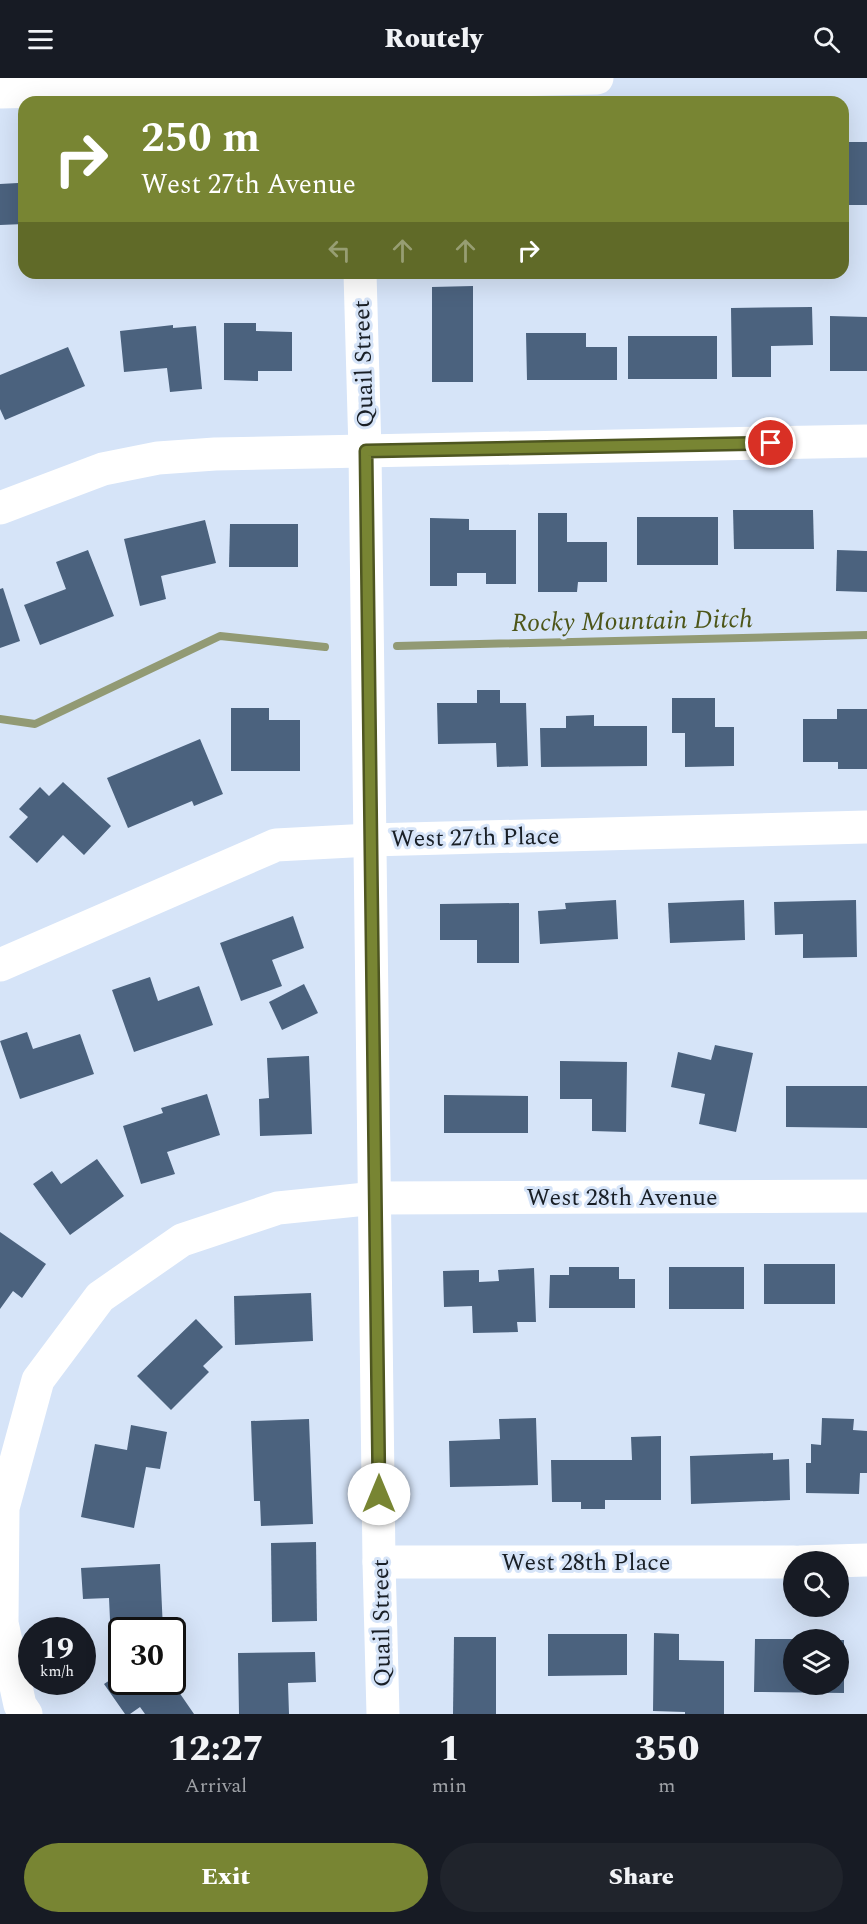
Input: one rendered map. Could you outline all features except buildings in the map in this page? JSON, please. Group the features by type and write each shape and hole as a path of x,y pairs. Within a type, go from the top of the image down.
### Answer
{"street":[{"path":"0,92 354,87 597,78"},
{"name":"Quail Street","path":"360,279 366,451 379,1562 383,1714"},
{"path":"0,508 103,469 158,458 215,454 867,441"},
{"name":"West 27th Place","path":"0,965 276,845 370,840 867,827"},
{"name":"West 28th Avenue","path":"26,1714 20,1705 2,1623 1,1508 38,1380 100,1297 182,1240 278,1208 376,1198 867,1196"},
{"path":"849,1561 867,1560"},
{"name":"West 28th Place","path":"379,1562 783,1562"}],"waterway":[{"name":"Rocky Mountain Ditch","path":"397,646 867,635"},
{"name":"Rocky Mountain Ditch","path":"0,719 35,724 220,636 325,647"}],"route":[{"path":"379,1494 366,451 771,443"}]}
